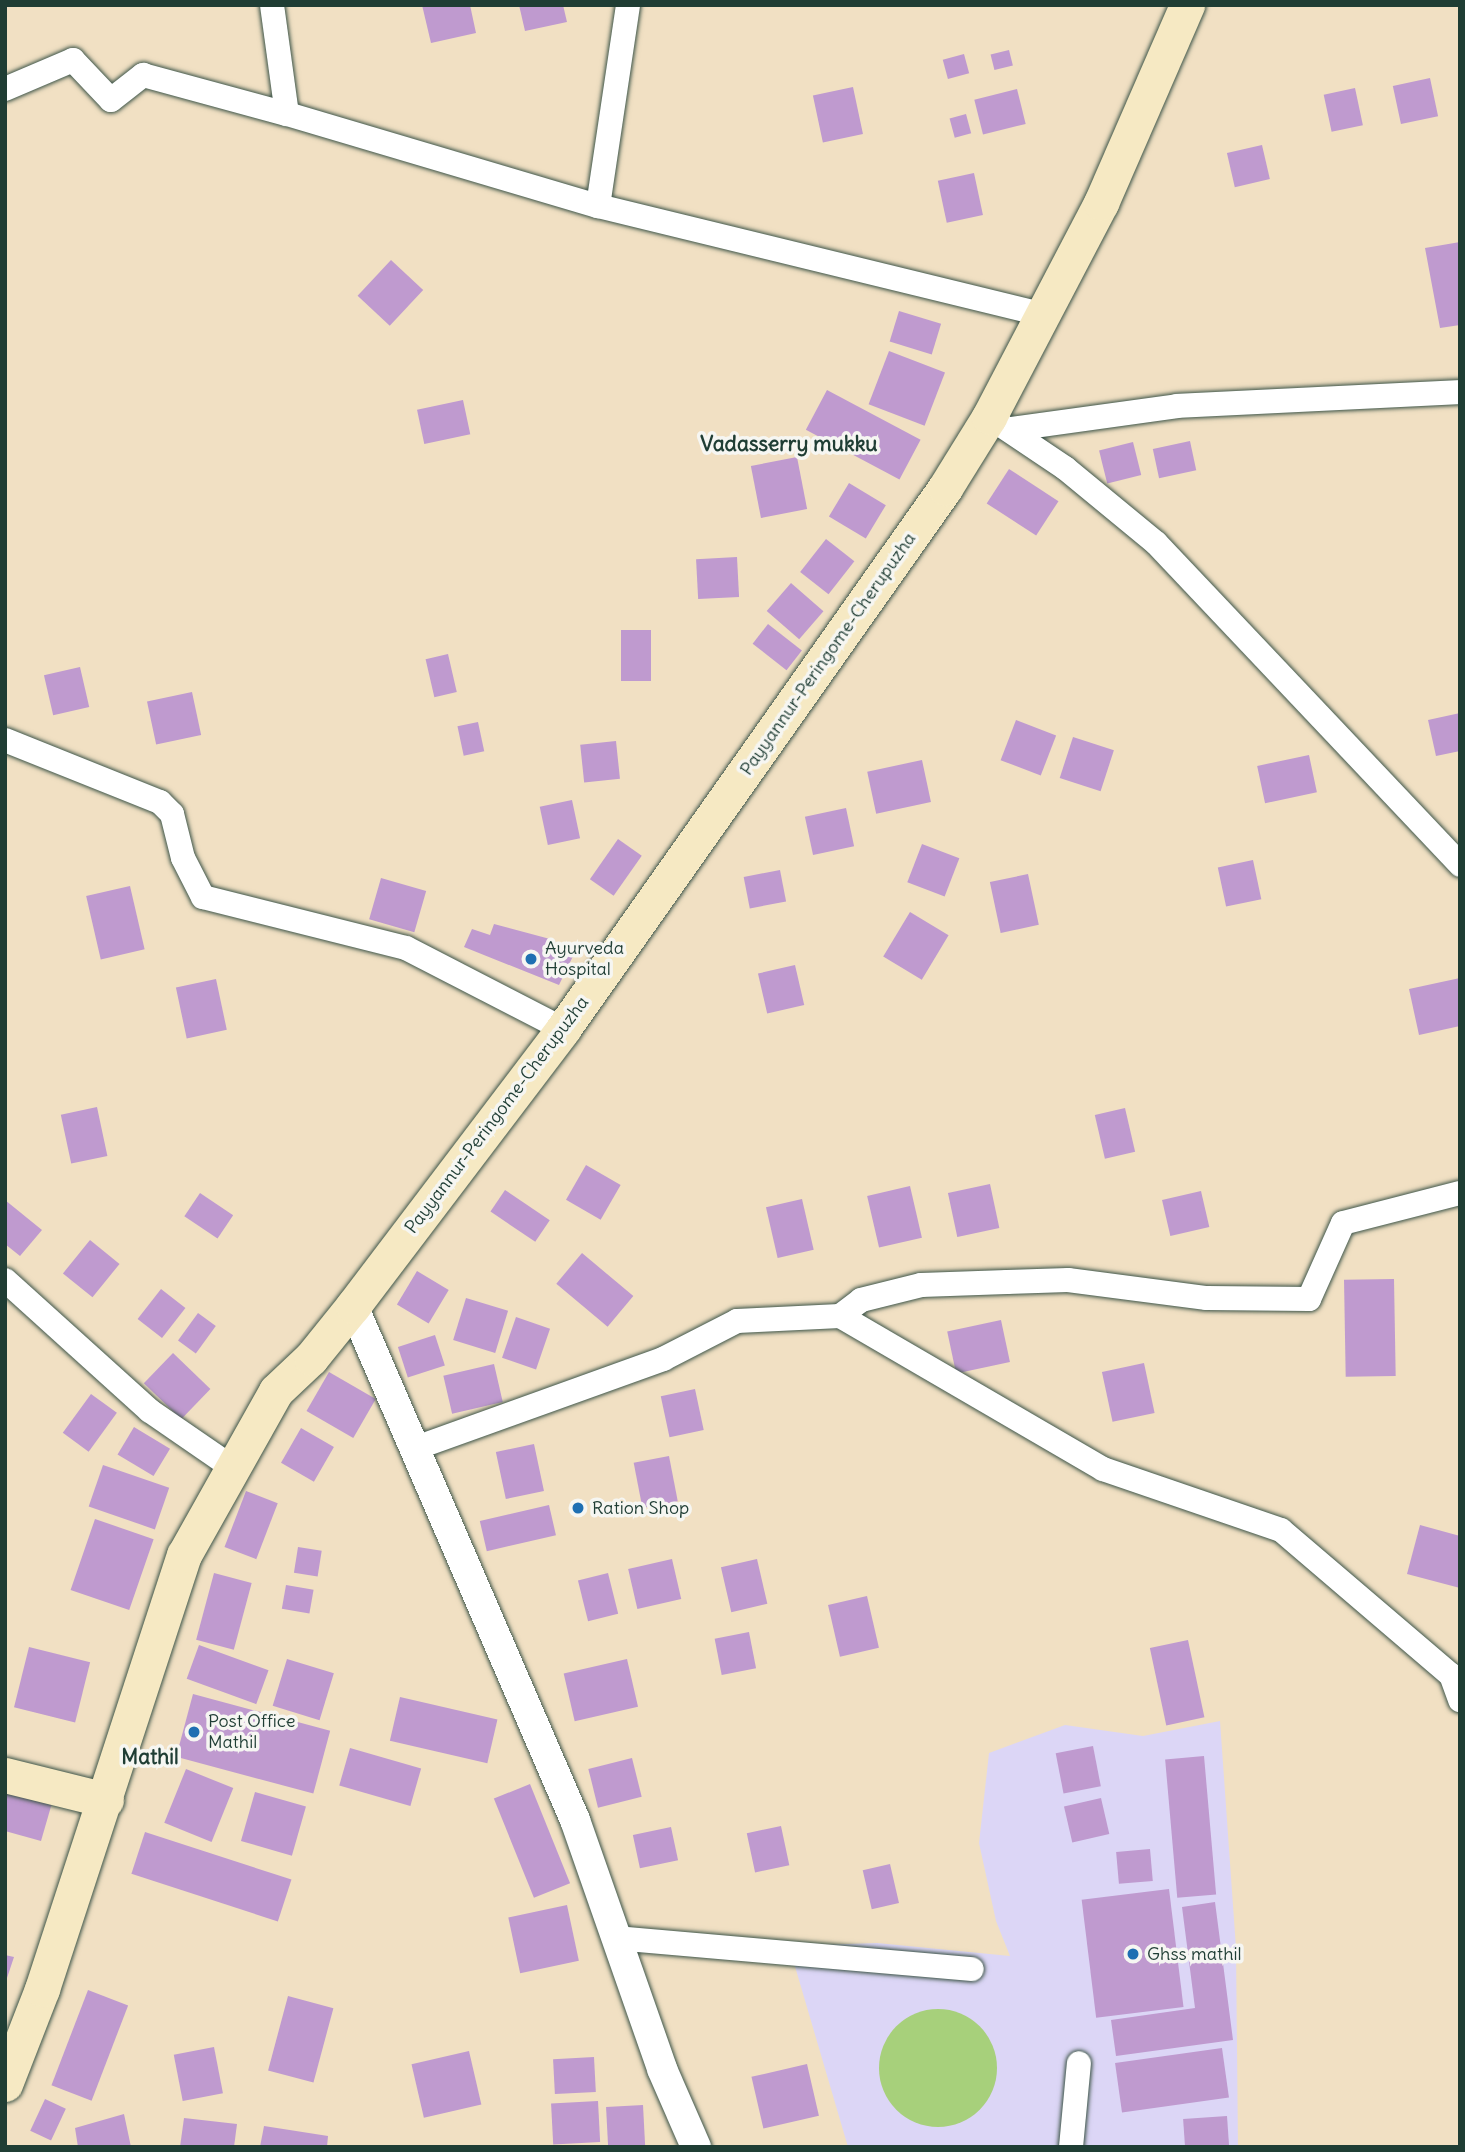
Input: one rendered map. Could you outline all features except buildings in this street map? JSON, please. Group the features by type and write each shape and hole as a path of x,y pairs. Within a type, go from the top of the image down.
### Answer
{"main road":[{"name":"Payyannur-Peringome-Cherupuzha","path":"6,2079 106,1800 184,1555 276,1391 311,1358 353,1306 563,1030 945,488 1001,423 1042,314 1101,203 1187,5"},
{"path":"5,1775 106,1800"}],"street":[{"path":"272,5 287,114"},
{"path":"598,206 628,5"},
{"path":"5,89 73,60 111,100 143,75 287,114 598,206 1042,314"},
{"path":"1001,423 1177,407 1460,392"},
{"path":"1001,423 1156,543 1460,865"},
{"path":"5,740 160,802 172,814 183,858 203,897 406,948 563,1030"},
{"path":"840,1316 860,1300 910,1288 1007,1282 1068,1280 1207,1298 1309,1299 1343,1223 1460,1193"},
{"path":"5,1280 150,1411 233,1468"},
{"path":"353,1306 575,1820 662,2069 695,2147"},
{"path":"416,1448 663,1359 737,1321 840,1316 1104,1469 1281,1530 1451,1675 1460,1700"},
{"path":"617,1938 972,1969"},
{"path":"1071,2147 1079,2063"}],"shaded area":[{"path":"1220,1721 1236,1948 1238,2147 848,2147 789,1946 877,1943 1010,1956 996,1921 979,1843 989,1753 1065,1725 1143,1736"}],"green space":[{"path":"938,2009 961,2014 980,2026 992,2045 997,2068 992,2091 980,2110 961,2122 938,2127 915,2122 896,2110 884,2091 879,2068 884,2045 896,2026 915,2014"}],"place":[{"name":"Ayurveda Hospital","path":"531,959"},
{"name":"Ration Shop","path":"578,1508"},
{"name":"Post Office Mathil","path":"194,1732"},
{"name":"Ghss mathil","path":"1133,1954"}],"district":[{"name":"Vadasserry mukku","path":"789,444"},
{"name":"Mathil","path":"150,1757"}]}
